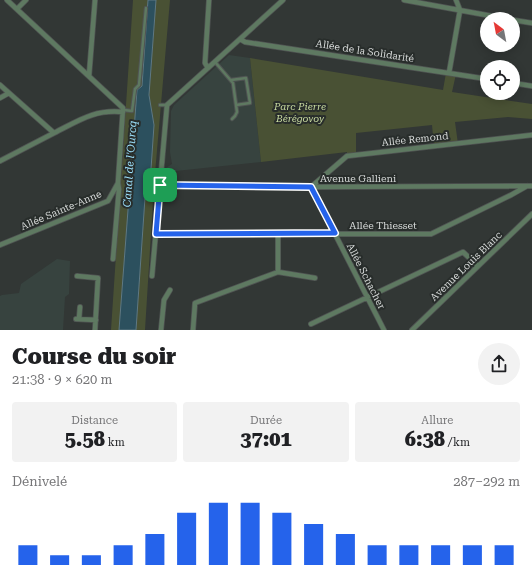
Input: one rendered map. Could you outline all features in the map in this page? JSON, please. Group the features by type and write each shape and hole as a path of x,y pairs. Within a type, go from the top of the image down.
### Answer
{"street":[{"path":"7,0 89,76 123,110"},
{"path":"18,9 26,0"},
{"path":"89,76 95,0"},
{"path":"208,68 204,63 209,0"},
{"path":"152,276 167,105 283,0"},
{"path":"404,0 480,14"},
{"path":"449,73 460,10 456,0"},
{"path":"520,21 532,23"},
{"name":"Allée de la Solidarité","path":"240,39 245,42 480,78"},
{"path":"520,84 532,86"},
{"path":"0,85 54,133"},
{"path":"0,98 9,93"},
{"path":"0,162 93,114 110,110 123,110"},
{"name":"Allée Sainte-Anne","path":"0,245 108,201 118,183 123,110"},
{"name":"Allée Remond","path":"311,187 347,156 532,135"},
{"path":"114,259 119,188 118,183"},
{"name":"Avenue Gallieni","path":"160,185 311,187 530,186"},
{"name":"Allée Thiesset","path":"156,234 431,234 530,186"},
{"name":"Allée Schacher","path":"311,187 384,330"},
{"name":"Avenue Louis Blanc","path":"412,330 532,214"},
{"path":"278,234 278,272"},
{"path":"311,324 463,252 478,266"},
{"path":"193,330 195,303 278,272 315,278"},
{"path":"76,276 98,278 95,330"},
{"path":"160,330 164,300 170,290"},
{"path":"80,306 78,319 96,320"}],"lane":[{"path":"123,110 132,111 135,88 139,85 146,8"},
{"path":"215,62 233,83 236,112 232,119"},
{"path":"231,80 246,78 250,103 236,105"},
{"path":"160,105 167,105"}],"shaded area":[{"path":"229,55 250,58 261,162 166,172 166,168 172,164 170,152 171,111 174,105"},
{"path":"57,259 70,261 69,294 65,297 63,330 0,330 0,296 19,293 21,284"}],"green space":[{"path":"133,0 148,0 142,86 137,90 119,330 111,330"},
{"path":"156,0 170,0 154,185 145,330 136,330 146,183 151,169 154,125 149,95"},
{"name":"Parc Pierre Bérégovoy","path":"250,58 443,90 446,73 456,74 452,92 480,96 480,100 505,100 532,104 532,119 508,117 455,122 458,144 434,146 432,125 356,133 356,155 347,156 347,152 261,162"}],"water":[{"path":"148,0 156,0 149,95 154,125 151,169 146,183 136,330 119,330 137,90 142,86"}],"route":[{"path":"160,185 311,187 335,233 156,234 160,185"}],"water label":[{"name":"Canal de l'Ourcq","path":"130,164"}]}
